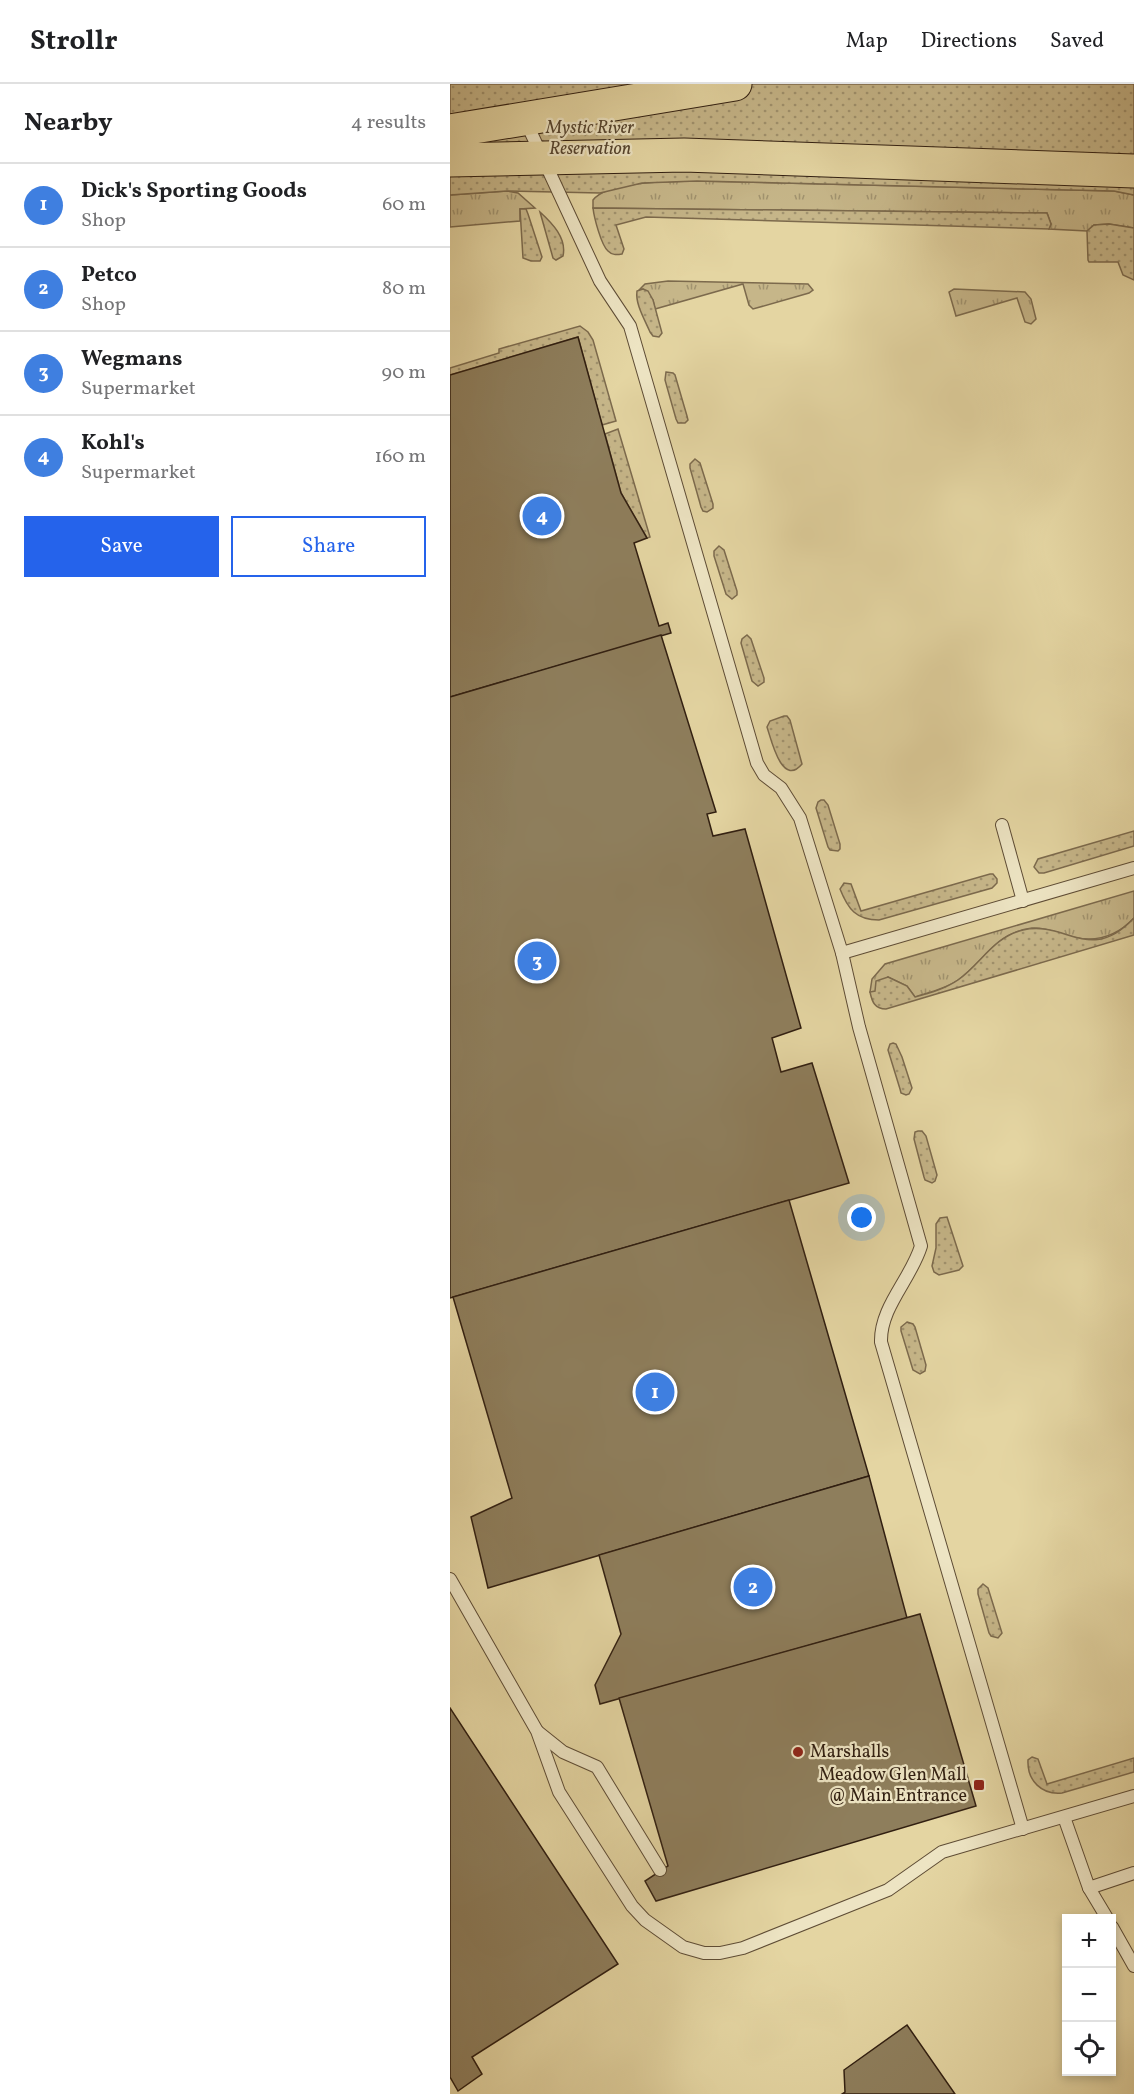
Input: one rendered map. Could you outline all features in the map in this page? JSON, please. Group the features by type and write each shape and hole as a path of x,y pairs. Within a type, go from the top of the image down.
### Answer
{"highway":[{"path":"450,131 735,84"},
{"path":"450,160 684,155 1134,171"}],"lane":[{"path":"525,119 600,281 630,326 757,763 764,775 781,788 796,810 842,953 859,1028 921,1246 883,1321 881,1342 1023,1829"},
{"path":"1002,825 1023,901"},
{"path":"842,953 1134,868"},
{"path":"450,1579 537,1731 559,1792 632,1906 645,1920 683,1947 704,1953 720,1953 743,1948 888,1890 942,1852 1134,1796"},
{"path":"537,1731 563,1752 597,1767 660,1870"},
{"path":"1064,1817 1089,1888 1105,1914"},
{"path":"1089,1888 1134,1873"},
{"path":"1116,1934 1134,1966"}],"green space":[{"name":"Mystic River Reservation","path":"450,84 1134,84 1134,195 1114,191 697,181 642,183 600,193 507,191 450,195"},
{"path":"697,181 1114,191 1134,195 1134,228 1109,224 1094,225 1087,231 1049,229 1051,224 1047,213 593,208 593,200 601,193 626,185"},
{"path":"507,191 518,193 535,208 520,209 520,221 450,227 450,195"},
{"path":"593,208 1047,213 1051,224 1049,229 646,217 616,225 624,249 622,254 616,255 605,248"},
{"path":"520,209 526,209 528,214 542,257 540,261 523,258"},
{"path":"540,212 554,226 563,243 563,256 556,260 553,258"},
{"path":"1109,224 1134,228 1134,280 1123,275 1118,262 1089,262 1088,260 1087,231 1094,225"},
{"path":"668,281 808,284 813,290 753,309 749,305 743,284 655,309 653,300 643,289 639,290 645,284"},
{"path":"643,289 648,291 653,300 662,333 659,337 653,336 650,332 639,307 637,291"},
{"path":"954,289 1025,292 1031,299 1036,319 1031,324 1025,322 1017,298 956,316 949,292"},
{"path":"580,326 593,340 616,421 602,425 578,337 450,375 450,368 499,353 499,349"},
{"path":"666,372 675,375 688,420 685,423 678,423 676,419 665,380"},
{"path":"618,429 650,537 647,538 621,493 605,434"},
{"path":"695,459 700,463 713,504 713,508 707,512 701,507 690,468 690,464"},
{"path":"719,546 724,550 737,591 737,595 732,599 726,594 714,556 714,551"},
{"path":"747,635 751,639 764,678 764,682 758,686 752,681 741,643"},
{"path":"784,716 790,720 802,764 795,770 789,770 778,759 767,727 770,721"},
{"path":"821,800 828,805 840,844 838,851 830,850 828,847 816,808"},
{"path":"1134,831 1134,846 1044,873 1039,873 1034,867 1038,859"},
{"path":"990,874 997,879 997,883 992,888 879,920 864,918 854,912 840,889 844,883 851,884 861,911"},
{"path":"1134,891 1134,918 1110,935 1083,939 1040,928 1019,931 999,942 967,973 943,988 915,997 907,986 888,977 875,992 870,992 872,979 885,964"},
{"path":"1134,918 1134,935 886,1009 877,1006 872,999 870,992 875,991 876,981 888,977 907,986 915,997 948,986 966,974 1003,939 1023,930 1052,931 1091,940 1118,932"},
{"path":"890,1044 896,1044 902,1057 912,1088 906,1095 901,1093 888,1050"},
{"path":"922,1131 926,1136 937,1175 932,1183 924,1177 914,1139 915,1132"},
{"path":"947,1217 963,1266 959,1270 939,1275 934,1272 932,1266 936,1248 936,1224 940,1218"},
{"path":"907,1322 915,1327 926,1365 925,1371 920,1374 913,1370 901,1331 901,1327"},
{"path":"983,1584 988,1588 1002,1633 998,1638 989,1633 978,1594 978,1589"},
{"path":"1032,1757 1038,1759 1047,1784 1134,1758 1134,1772 1062,1793 1048,1792 1037,1785 1030,1774 1028,1760"}],"building":[{"path":"578,337 621,493 647,538 634,543 659,626 668,623 671,633 450,697 450,375"},
{"path":"661,635 716,812 707,814 713,836 745,829 801,1028 772,1038 781,1072 812,1063 849,1183 450,1298 450,697"},
{"path":"789,1200 869,1476 488,1588 471,1517 512,1498 453,1297"},
{"path":"869,1476 907,1618 600,1704 595,1685 621,1634 599,1555"},
{"name":"Marshalls","path":"920,1614 976,1806 656,1901 645,1881 668,1866 619,1698"},
{"path":"450,1708 618,1964 472,2057 482,2074 458,2091 450,2077"},
{"path":"907,2025 955,2094 842,2094 845,2092 844,2070"}],"place":[{"name":"Kohl's","path":"542,516"},
{"name":"Wegmans","path":"537,961"},
{"name":"Dick's Sporting Goods","path":"655,1392"},
{"name":"Petco","path":"753,1587"},
{"name":"Marshalls","path":"798,1752"},
{"name":"Meadow Glen Mall @ Main Entrance","path":"979,1785"}]}
